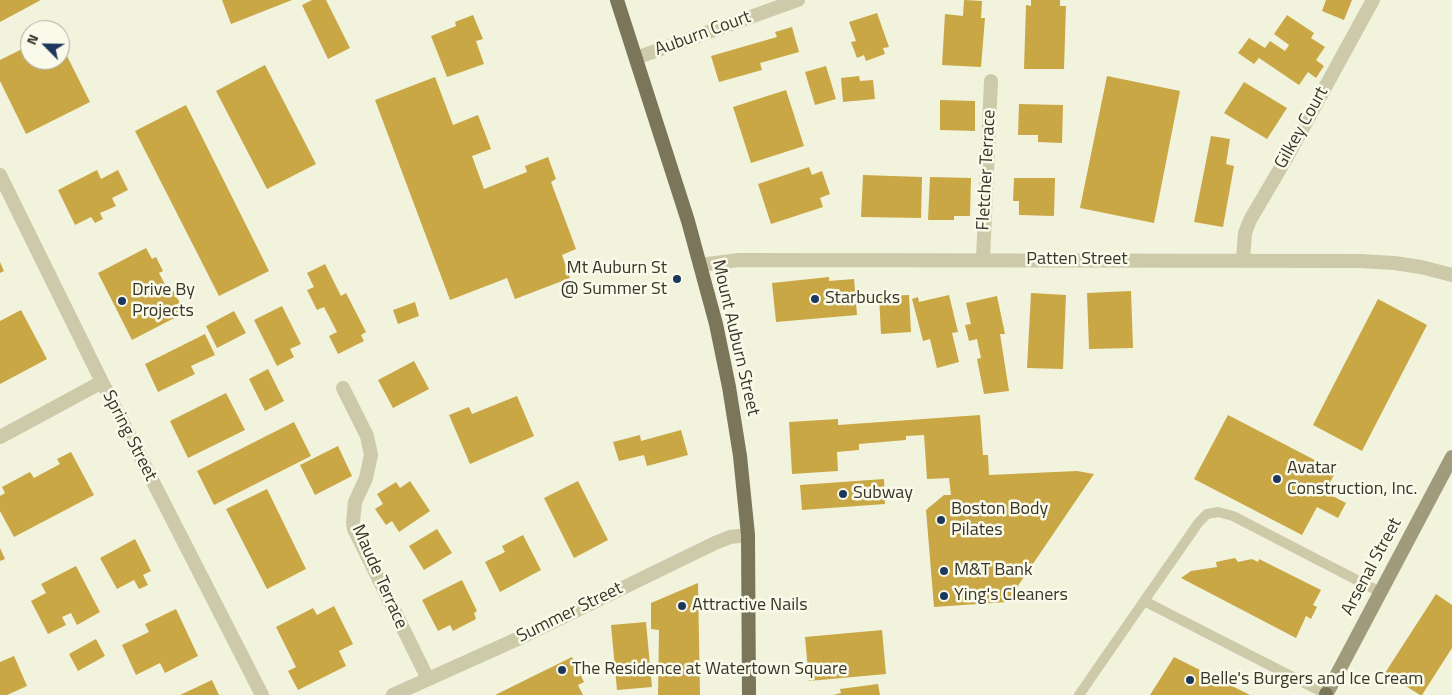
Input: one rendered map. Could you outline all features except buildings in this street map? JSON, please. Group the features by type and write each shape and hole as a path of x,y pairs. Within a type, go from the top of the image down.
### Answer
{"main road":[{"name":"Mount Auburn Street","path":"617,0 688,221 730,387 740,456 748,535 749,695"},
{"name":"Arsenal Street","path":"1326,695 1452,457"}],"street":[{"name":"Auburn Court","path":"636,58 798,0"},
{"name":"Gilkey Court","path":"1243,260 1245,233 1250,220 1287,157 1373,0"},
{"name":"Fletcher Terrace","path":"983,259 991,81"},
{"name":"Spring Street","path":"0,175 102,382 262,695"},
{"name":"Patten Street","path":"700,266 739,260 1360,261 1421,267 1452,275"},
{"path":"0,437 102,382"},
{"name":"Maude Terrace","path":"343,388 367,436 371,455 366,478 355,502 352,522 354,529 428,679"},
{"name":"Summer Street","path":"393,695 524,636 715,543 730,537 748,535"}],"lane":[{"path":"1079,695 1198,522 1207,514 1218,512 1233,516 1380,592"},
{"path":"1144,602 1326,695"}],"place":[{"name":"Mt Auburn St @ Summer St","path":"677,279"},
{"name":"Starbucks","path":"815,299"},
{"name":"Drive By Projects","path":"122,301"},
{"name":"Avatar Construction, Inc.","path":"1277,479"},
{"name":"Subway","path":"843,494"},
{"name":"Boston Body Pilates","path":"941,520"},
{"name":"M&T Bank","path":"944,571"},
{"name":"Ying's Cleaners","path":"944,596"},
{"name":"Attractive Nails","path":"682,606"},
{"name":"The Residence at Watertown Square","path":"562,670"},
{"name":"Belle's Burgers and Ice Cream","path":"1190,680"}]}
